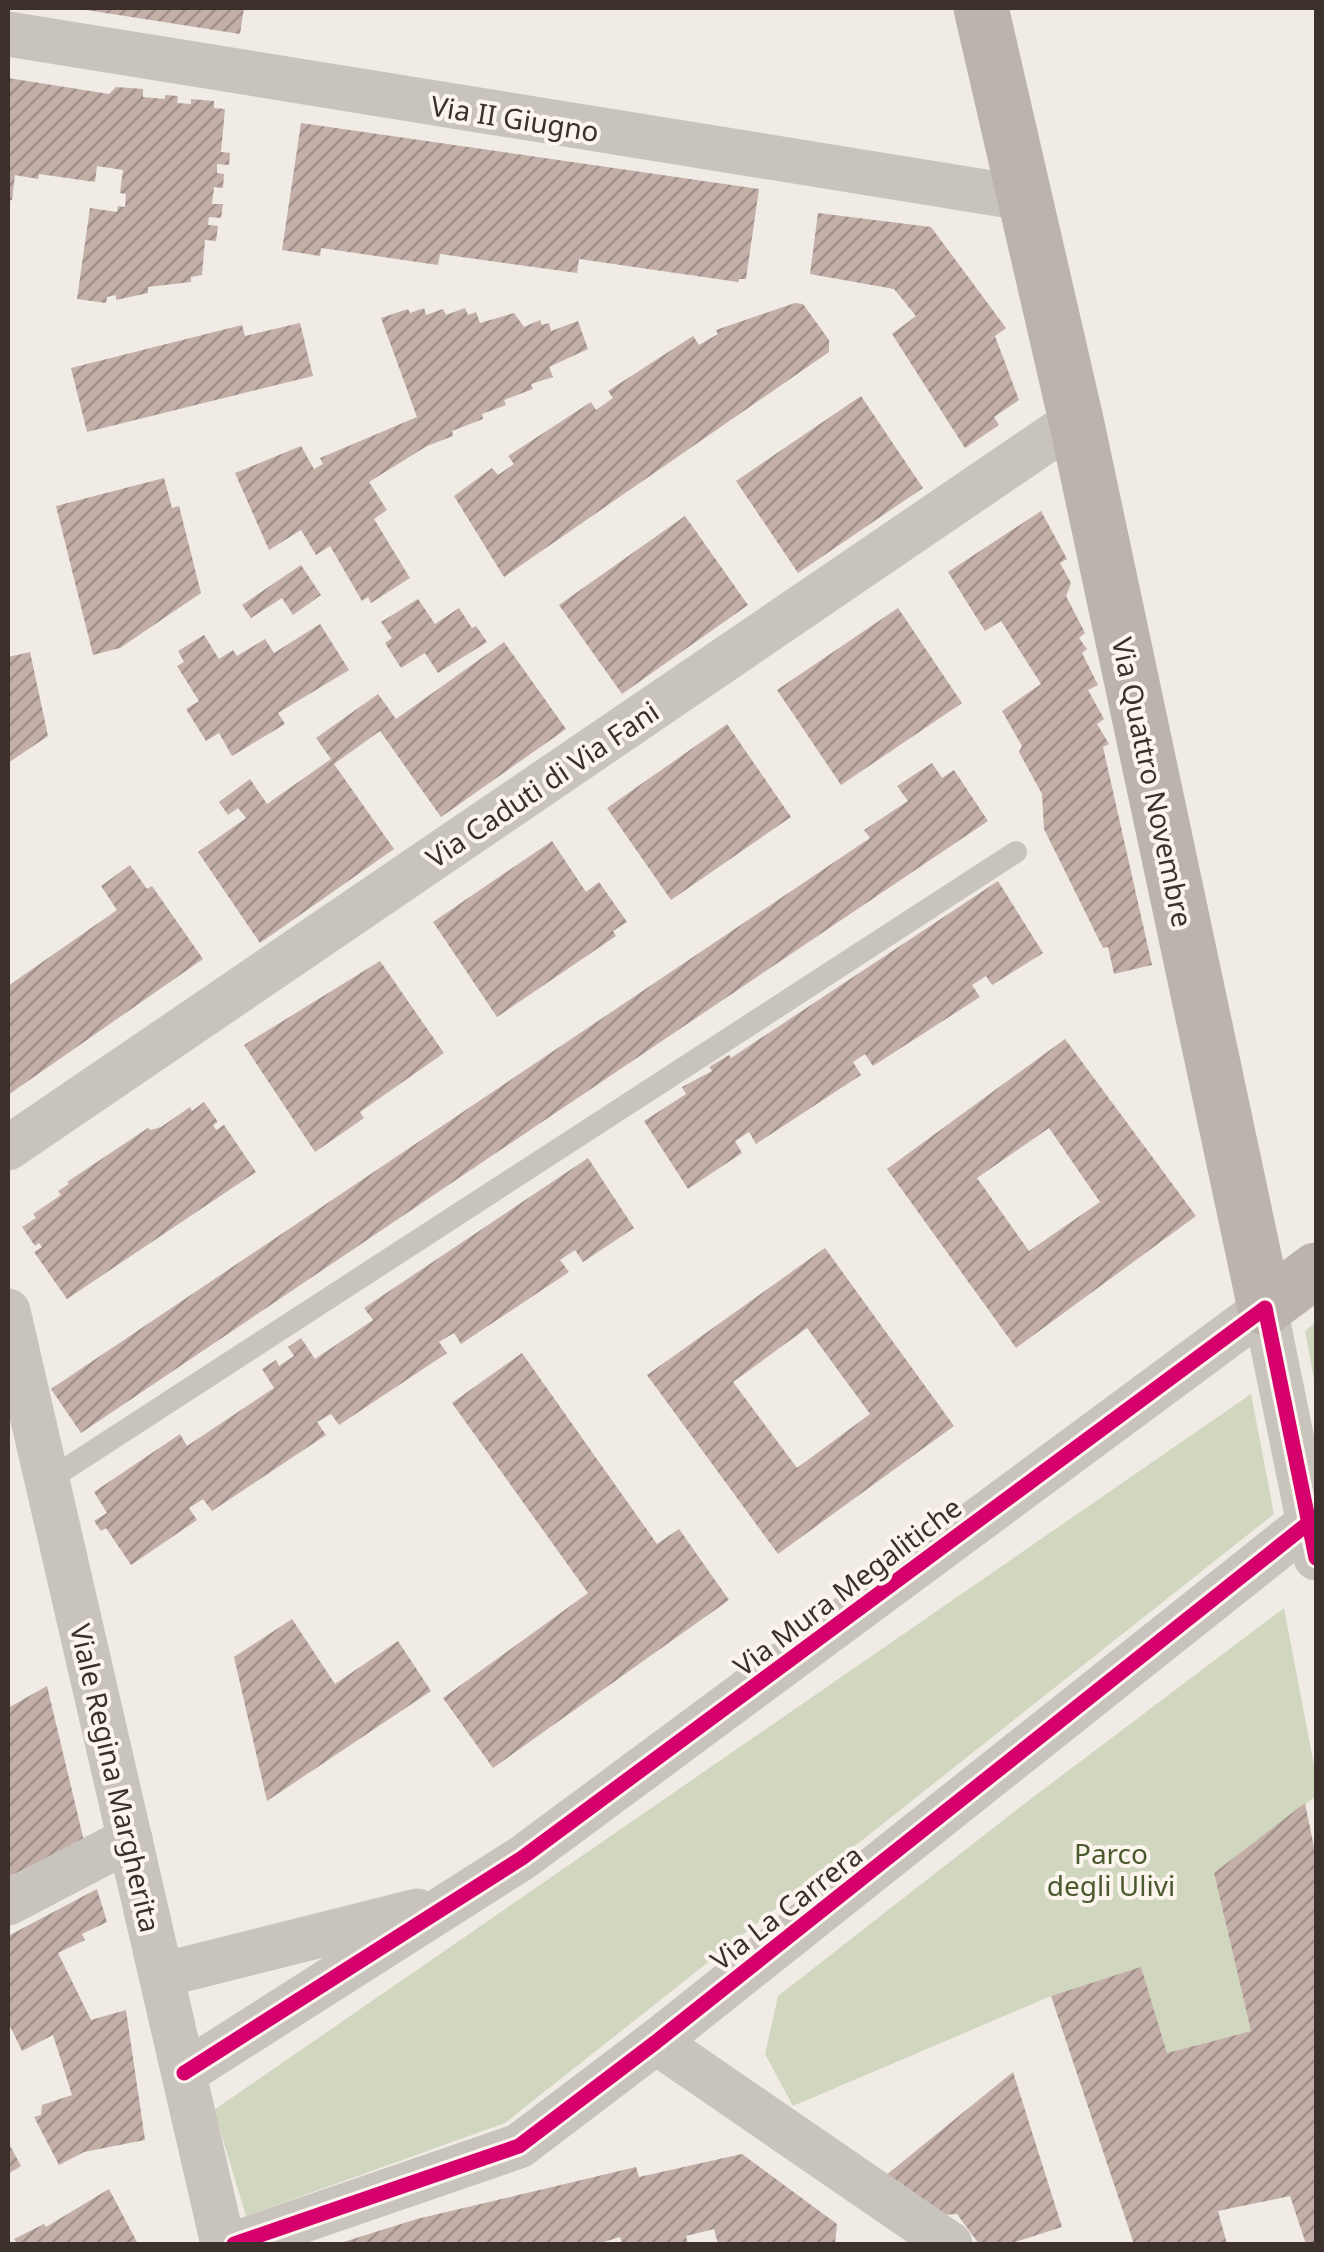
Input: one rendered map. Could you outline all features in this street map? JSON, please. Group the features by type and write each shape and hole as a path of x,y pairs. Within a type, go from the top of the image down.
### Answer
{"main road":[{"name":"Via Quattro Novembre","path":"980,8 1076,420 1264,1308"},
{"name":"Via Mura Megalitiche","path":"1264,1308 1316,1270"}],"street":[{"name":"Via II Giugno","path":"8,34 1023,198"},
{"name":"Via Caduti di Via Fani","path":"8,1148 1076,420"},
{"name":"Via Quattro Novembre","path":"1264,1308 1314,1533"},
{"name":"Via Mura Megalitiche","path":"184,2073 458,1901 538,1846 1264,1308"},
{"name":"Viale Regina Margherita","path":"8,1311 223,2244"},
{"name":"Via La Carrera","path":"234,2244 519,2146 1314,1533"},
{"path":"8,1903 130,1839"},
{"path":"162,1975 458,1901"},
{"path":"656,2042 950,2244"}],"lane":[{"path":"47,1481 1016,852"}],"green space":[{"path":"1316,1322 1316,1390 1305,1331"},
{"path":"1251,1394 1274,1514 505,2123 246,2216 214,2110"},
{"name":"Parco degli Ulivi","path":"1284,1608 1316,1776 1316,1796 1214,1873 1251,2031 1167,2053 1141,1968 1051,1996 793,2106 765,2054 778,1996"}],"building":[{"path":"74,8 244,8 240,34"},
{"path":"8,78 109,94 116,87 143,89 143,97 178,96 177,103 191,104 191,99 214,101 214,108 225,109 221,152 230,153 229,165 217,164 217,173 224,174 223,188 214,187 212,204 223,204 221,218 209,217 208,225 218,226 216,241 205,240 202,275 191,277 191,282 148,287 148,293 116,300 116,295 107,297 106,303 77,299 90,208 117,212 118,206 125,207 126,194 120,193 123,170 97,166 95,182 39,174 38,179 15,175 12,200 8,201"},
{"path":"301,123 759,189 746,279 738,282 579,259 577,273 440,254 438,265 321,248 320,256 282,250"},
{"path":"818,213 931,227 1006,328 995,336 1019,400 994,417 999,425 965,448 892,334 916,316 894,289 810,274"},
{"path":"795,303 803,304 829,340 829,352 504,577 454,496 492,468 498,475 514,464 508,456 591,402 596,410 613,398 608,391 693,336 699,345 718,334 716,330"},
{"path":"424,308 426,315 443,309 446,315 465,308 468,315 476,312 480,323 514,313 524,327 540,320 542,325 549,323 551,331 578,321 588,349 549,367 553,377 531,384 533,389 504,400 506,405 482,414 483,419 452,431 453,436 427,446 369,482 387,510 374,519 410,578 371,603 368,597 362,601 330,546 316,555 301,530 269,550 235,473 301,446 314,469 323,464 320,458 417,417 381,318"},
{"path":"300,323 313,376 87,432 71,368 242,325 245,336"},
{"path":"861,396 923,488 798,573 736,481"},
{"path":"164,478 172,508 179,506 201,593 120,648 93,655 56,506"},
{"path":"1041,511 1067,559 1060,563 1071,583 1066,596 1085,633 1079,638 1087,649 1082,653 1098,685 1088,690 1104,719 1097,724 1109,744 1103,747 1152,965 1114,974 1108,947 1103,948 1044,829 1042,794 1002,711 1041,684 1001,621 985,631 948,572"},
{"path":"685,516 748,605 622,694 559,605"},
{"path":"301,565 321,595 293,615 282,598 251,618 242,605"},
{"path":"418,599 435,624 459,608 487,642 438,673 425,653 401,668 385,643 392,638 381,622"},
{"path":"898,608 962,703 841,785 777,690"},
{"path":"320,624 349,670 278,713 285,724 232,756 219,733 206,741 186,709 199,701 177,666 184,662 178,651 204,635 219,659 233,650 237,656 265,639 274,653"},
{"path":"504,642 566,729 441,817 380,731 334,764 394,849 260,943 198,852 246,818 238,808 228,815 219,802 250,779 267,804 331,759 316,738 378,694 396,719"},
{"path":"30,652 48,736 8,763 8,657"},
{"path":"727,724 791,817 671,900 607,808"},
{"path":"932,763 942,778 954,770 988,821 81,1433 51,1389 870,838 864,830 908,801 897,786"},
{"path":"552,841 586,892 599,882 627,922 613,931 616,936 497,1017 433,922"},
{"path":"130,865 147,889 152,886 203,959 8,1095 8,986 117,910 101,886"},
{"path":"998,881 1043,953 992,985 986,976 972,985 980,997 873,1066 865,1054 853,1062 861,1075 756,1144 749,1132 735,1141 742,1153 688,1189 644,1121 686,1094 682,1087 712,1071 709,1067 729,1055 731,1058"},
{"path":"380,961 444,1053 360,1112 364,1118 315,1152 244,1045"},
{"path":"1065,1039 1196,1216 1016,1348 887,1169","holes":["1049,1128 1100,1202 1029,1251 977,1178"]},
{"path":"204,1102 218,1122 213,1125 216,1130 224,1125 256,1172 67,1299 34,1252 42,1247 39,1243 35,1246 22,1227 36,1218 33,1214 61,1195 58,1191 67,1182 148,1128 161,1127"},
{"path":"588,1158 634,1228 583,1262 575,1250 560,1260 569,1272 461,1344 454,1333 439,1342 447,1353 339,1425 331,1414 317,1422 326,1435 212,1511 203,1499 189,1508 197,1520 131,1565 106,1528 101,1531 94,1521 107,1513 94,1492 180,1434 187,1446 274,1388 262,1369 276,1360 279,1366 294,1356 288,1347 301,1338 315,1359 373,1320 364,1308"},
{"path":"825,1248 954,1426 778,1554 647,1375","holes":["807,1328 870,1414 797,1468 733,1382"]},
{"path":"522,1353 657,1544 679,1529 729,1600 493,1768 443,1698 588,1593 452,1403"},
{"path":"292,1619 335,1684 398,1641 431,1691 267,1801 234,1657"},
{"path":"47,1686 84,1841 8,1877 8,1708"},
{"path":"1305,1803 1316,1857 1316,2244 1306,2244 1290,2196 1218,2211 1227,2244 1134,2244 1051,1996 1141,1967 1167,2053 1251,2031 1214,1873"},
{"path":"97,1889 107,1922 82,1934 85,1940 58,1953 91,2020 126,2010 145,2140 84,2152 59,2165 34,2117 41,2115 42,2105 72,2095 53,2035 22,2051 8,2022 8,1936"},
{"path":"1013,2072 1062,2227 1009,2244 979,2244 957,2214 939,2215 885,2176"},
{"path":"8,2142 21,2166 8,2174"},
{"path":"742,2154 837,2224 835,2244 718,2244 714,2229 686,2236 688,2244 622,2244 620,2237 597,2244 337,2244 417,2219 636,2167 639,2177"},
{"path":"109,2189 138,2244 11,2244 16,2242 14,2239 44,2224 46,2227"}],"cycle path":[{"path":"184,2073 522,1858 1265,1308 1316,1558"},
{"path":"234,2244 519,2146 656,2042 1316,1517"}]}
